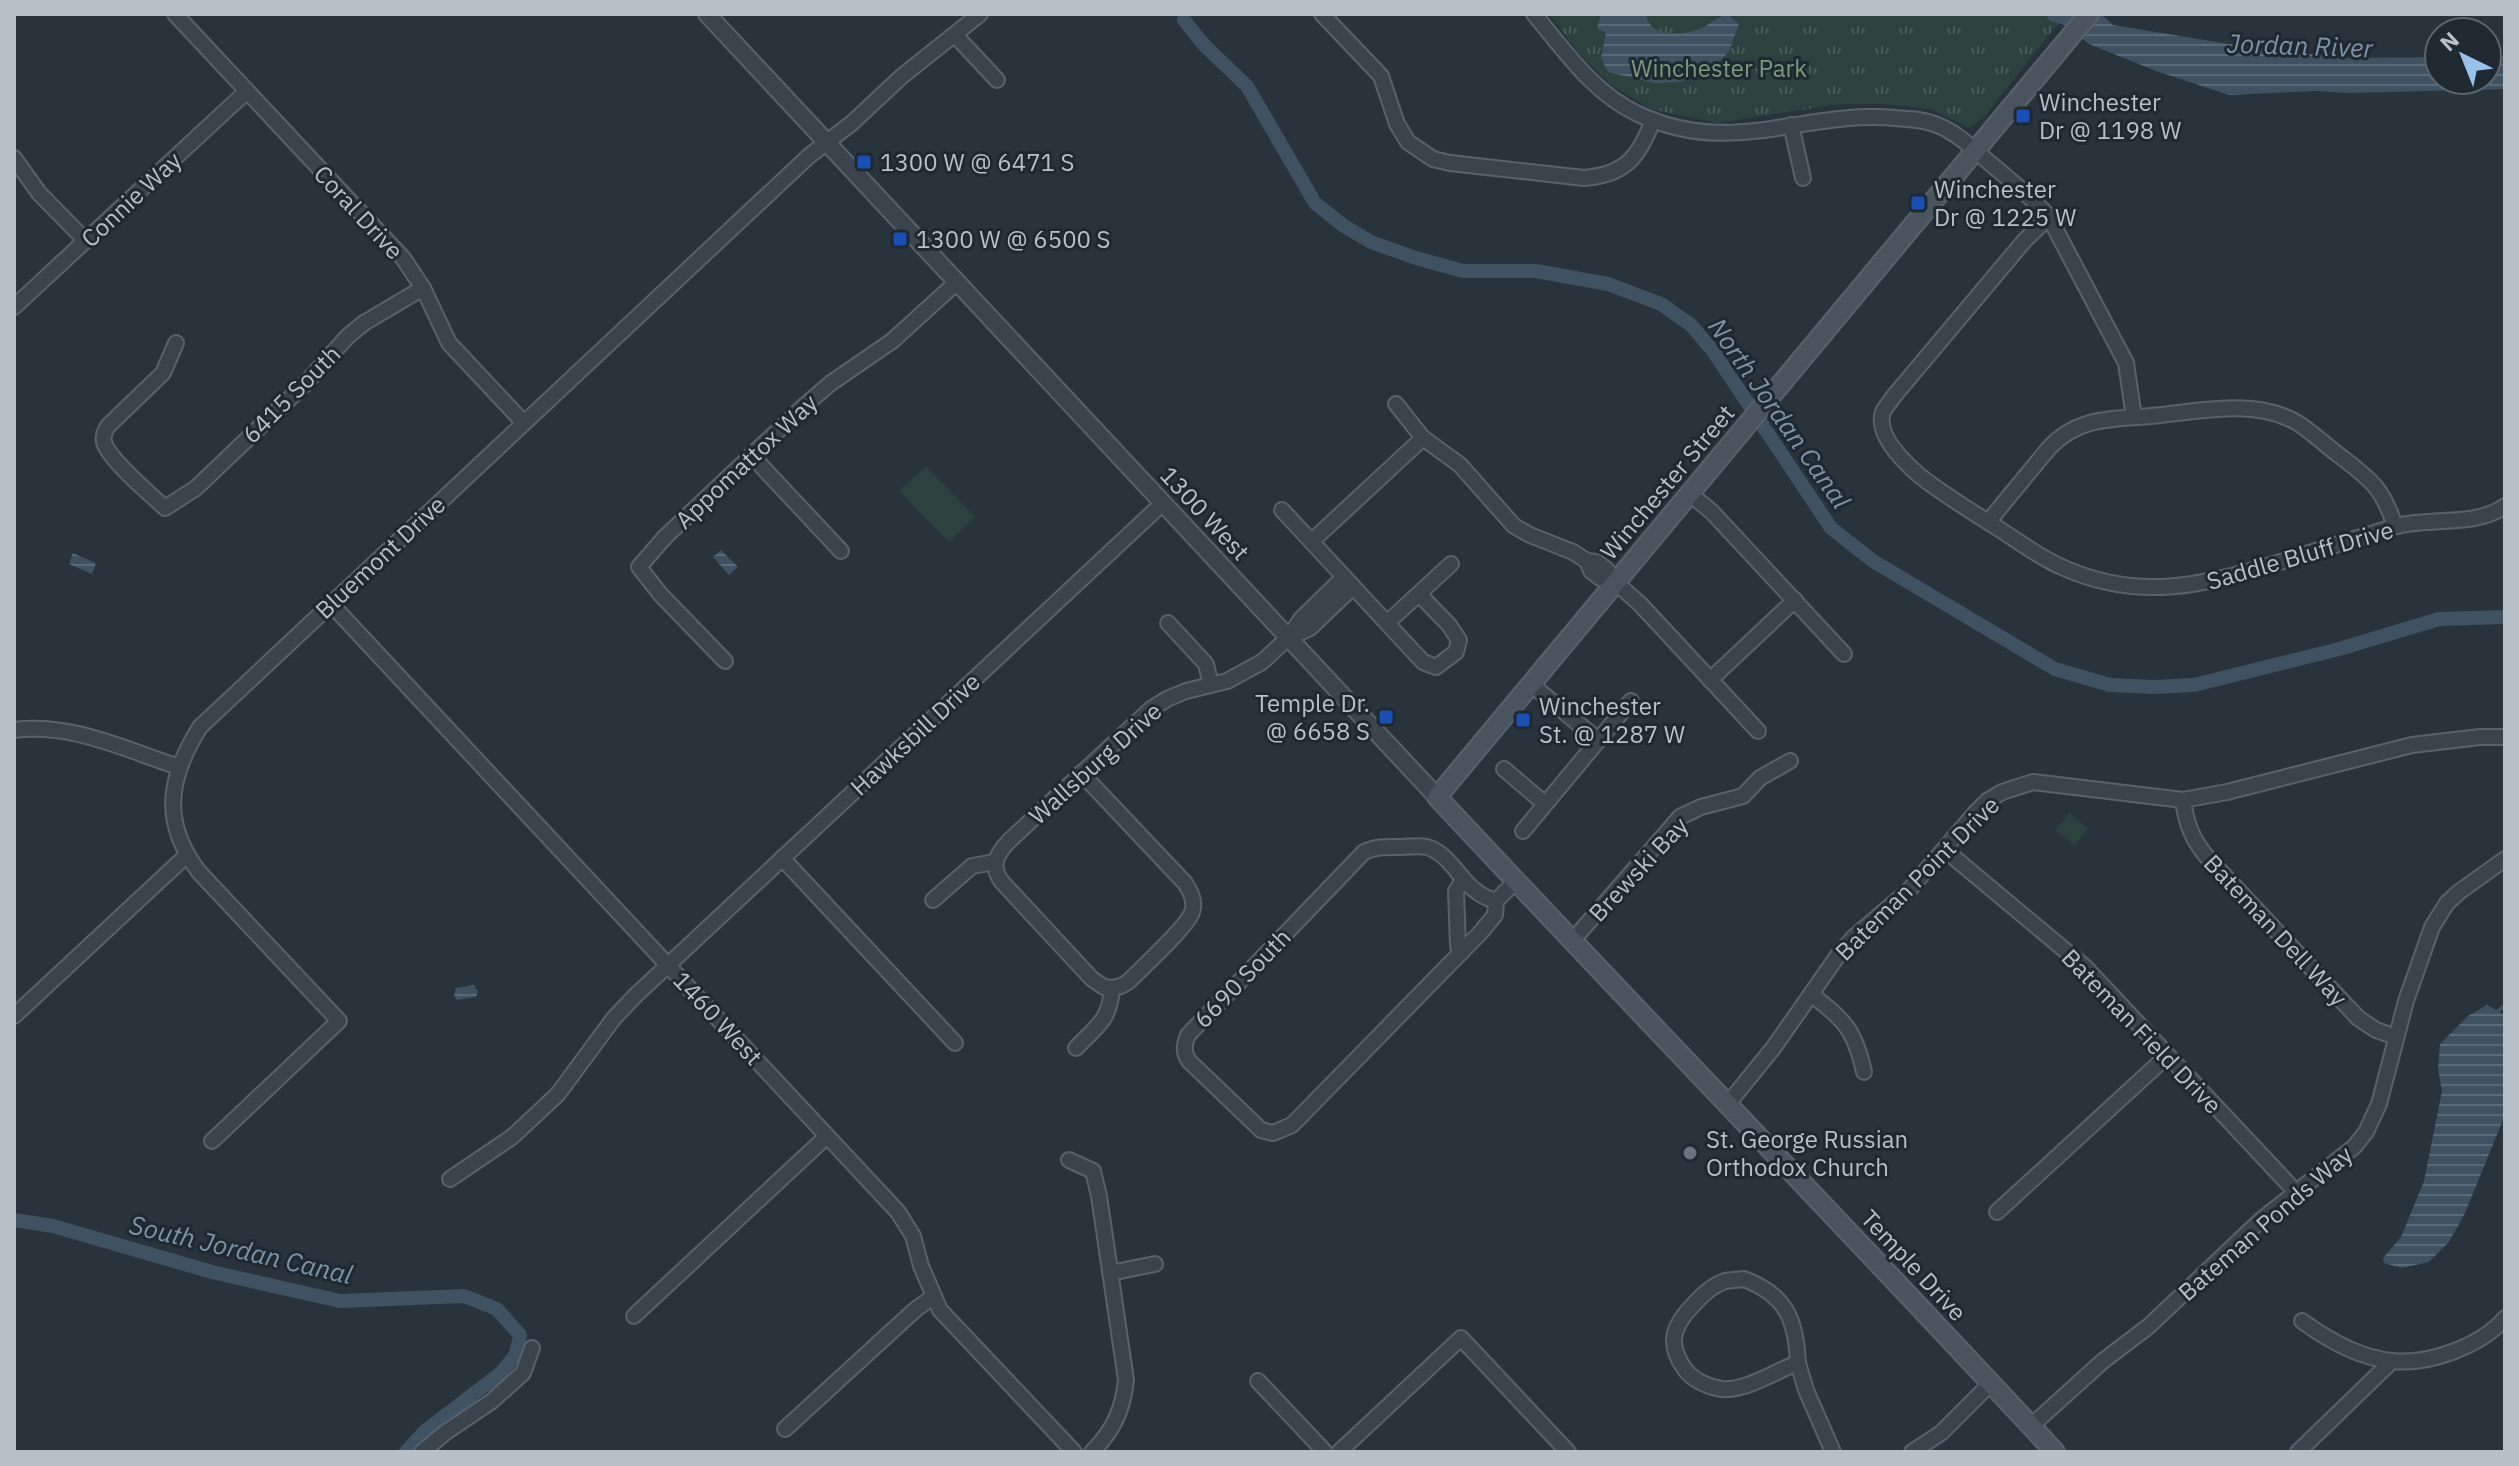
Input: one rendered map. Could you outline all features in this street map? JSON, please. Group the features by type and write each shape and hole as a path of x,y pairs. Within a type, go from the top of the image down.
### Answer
{"main road":[{"name":"Winchester Street","path":"1437,797 2089,14"},
{"name":"1300 West","path":"1437,797 1669,1044"},
{"name":"Temple Drive","path":"1669,1044 1811,1190 2055,1452"}],"street":[{"name":"Coral Drive","path":"175,14 403,258 423,288 449,343 524,423"},
{"name":"1300 West","path":"707,14 1437,797"},
{"name":"Bluemont Drive","path":"212,1141 339,1021 199,872 187,855 175,822 173,788 187,748 200,727 809,156 980,14"},
{"path":"1322,14 1381,76 1403,134 1416,149 1433,159 1571,177 1595,177 1617,170 1633,159 1645,142 1653,120"},
{"path":"1534,14 1593,83 1622,105 1653,120 1693,132 1733,134 1853,116 1910,119 1941,126 2034,200 2049,217 2126,363 2134,417"},
{"path":"955,35 997,80"},
{"name":"Connie Way","path":"14,307 247,91"},
{"path":"1791,125 1803,178"},
{"path":"14,158 39,193 86,241"},
{"name":"Saddle Bluff Drive","path":"2049,217 2025,240 1883,413 1887,436 1904,462 1929,483 1988,522 2061,567 2106,582 2152,589 2194,585 2230,577 2395,526 2484,517 2501,509"},
{"name":"Appomattox Way","path":"725,661 661,595 639,567 665,537 831,383 892,341 957,282"},
{"name":"6415 South","path":"176,343 163,373 108,426 103,436 106,448 165,508 196,488 312,378 347,337 364,323 423,288"},
{"path":"1396,404 1423,438 1460,465 1514,526 1573,552 1587,561 1591,571 1600,578 1615,582 1640,604 1758,731"},
{"path":"1988,522 2049,448 2068,430 2090,422 2246,409 2285,417 2306,429 2370,480 2385,498 2395,526"},
{"path":"1312,541 1423,438"},
{"path":"751,455 841,551"},
{"path":"1689,493 1712,512 1844,654"},
{"name":"Hawksbill Drive","path":"450,1179 512,1137 558,1094 614,1018 1163,503"},
{"path":"1282,510 1423,662 1432,666 1441,665 1459,647 1459,640 1419,594"},
{"path":"1387,623 1451,564"},
{"name":"Wallsburg Drive","path":"933,900 972,866 995,862 1009,841 1151,709 1167,699 1243,674 1262,662 1289,637 1301,619 1349,582"},
{"path":"1710,680 1795,600"},
{"name":"1460 West","path":"331,604 906,1222 933,1297 949,1321 1074,1452"},
{"path":"1168,623 1206,664 1211,685"},
{"path":"1532,685 1598,740"},
{"path":"1523,831 1631,701"},
{"path":"14,730 49,728 72,732 179,767"},
{"name":"Bateman Point Drive","path":"1727,1105 1774,1047 1854,937 1909,890 1987,801 2002,792 2033,782 2183,800 2227,792 2412,745 2505,737"},
{"name":"Brewski Bay","path":"1573,940 1680,817 1701,807 1743,796 1760,778 1790,761"},
{"path":"1504,769 1545,804"},
{"path":"995,862 1002,882 1092,979 1104,987 1112,988 1128,982 1169,940 1191,916 1193,901 1185,883 1081,773"},
{"name":"Bateman Dell Way","path":"2183,800 2187,823 2207,857 2358,1018 2396,1037"},
{"name":"6690 South","path":"1496,901 1482,898 1438,852 1425,847 1378,847 1364,852 1188,1035 1184,1044 1185,1054 1261,1130 1273,1133 1292,1125 1461,953 1495,915 1496,901 1516,881"},
{"name":"Bateman Field Drive","path":"1945,850 2085,967 2295,1191"},
{"path":"14,1016 187,855"},
{"path":"782,858 955,1043"},
{"name":"Bateman Ponds Way","path":"2031,1426 2103,1361 2149,1326 2295,1191 2343,1157 2366,1132 2379,1104 2426,941 2439,914 2459,892 2505,859"},
{"path":"1461,953 1458,946 1456,891 1463,880"},
{"path":"1076,1048 1107,1016 1112,988"},
{"path":"1812,995 1833,1011 1852,1034 1858,1045 1864,1072"},
{"path":"1997,1212 2167,1056"},
{"path":"634,1316 827,1136"},
{"path":"1069,1160 1093,1171 1126,1380 1124,1400 1117,1419 1092,1452"},
{"path":"1110,1273 1155,1264"},
{"path":"1798,1363 1751,1383 1723,1389 1702,1383 1687,1373 1675,1355 1673,1337 1682,1316 1707,1291 1724,1281 1744,1279 1765,1287 1781,1302 1790,1317 1806,1390 1833,1452"},
{"path":"785,1429 933,1297"},
{"path":"2302,1321 2340,1345 2392,1361 2451,1352 2502,1326"},
{"path":"1339,1452 1461,1338 1563,1450"},
{"path":"422,1452 492,1401 523,1373 532,1348"},
{"path":"2298,1452 2392,1361"},
{"path":"1258,1381 1325,1452"},
{"path":"1912,1452 1941,1433 1991,1383"}],"green space":[{"name":"Winchester Park","path":"1549,14 2066,14 1983,118 1969,128 1932,109 1884,104 1840,104 1717,123 1651,109 1610,84 1578,52"},
{"path":"926,466 975,517 949,542 899,491"},
{"path":"2069,813 2088,828 2075,846 2055,830"}],"water":[{"path":"1601,14 1646,14 1653,28 1667,33 1700,29 1728,15 1739,24 1729,51 1709,74 1678,82 1654,83 1608,72 1601,58 1606,33 1597,28"},
{"path":"2045,14 2101,14 2113,25 2229,44 2343,58 2423,57 2423,91 2229,95 2156,71 2089,44 2065,25 2050,21"},
{"path":"2505,56 2505,89 2503,89"},
{"path":"721,550 738,567 729,575 713,557"},
{"path":"73,553 96,563 92,574 69,564"},
{"path":"474,985 478,992 476,997 457,1000 454,995 456,988"},
{"path":"2487,1005 2505,1015 2505,1115 2465,1213 2449,1242 2429,1262 2402,1268 2384,1263 2383,1258 2401,1237 2424,1181 2442,1091 2438,1069 2440,1044 2468,1016"}],"waterway":[{"name":"North Jordan Canal","path":"1184,20 1204,45 1247,86 1315,203 1344,226 1371,242 1463,271 1536,271 1608,284 1661,304 1691,325 1713,351 1831,528 1873,561 2055,669 2110,685 2194,685 2339,649 2439,619 2505,617"},
{"path":"2498,1011 2505,1005"},
{"name":"South Jordan Canal","path":"14,1220 53,1226 212,1272 340,1301 464,1296 497,1309 520,1335 516,1354 502,1372 425,1431 406,1452"}],"place":[{"name":"Winchester Dr @ 1198 W","path":"2023,116"},
{"name":"1300 W @ 6471 S","path":"864,162"},
{"name":"Winchester Dr @ 1225 W","path":"1918,203"},
{"name":"1300 W @ 6500 S","path":"900,239"},
{"name":"Temple Dr. @ 6658 S","path":"1386,717"},
{"name":"Winchester St. @ 1287 W","path":"1523,720"},
{"name":"St. George Russian Orthodox Church","path":"1690,1153"}],"water label":[{"name":"Jordan River","path":"2300,45"}]}
